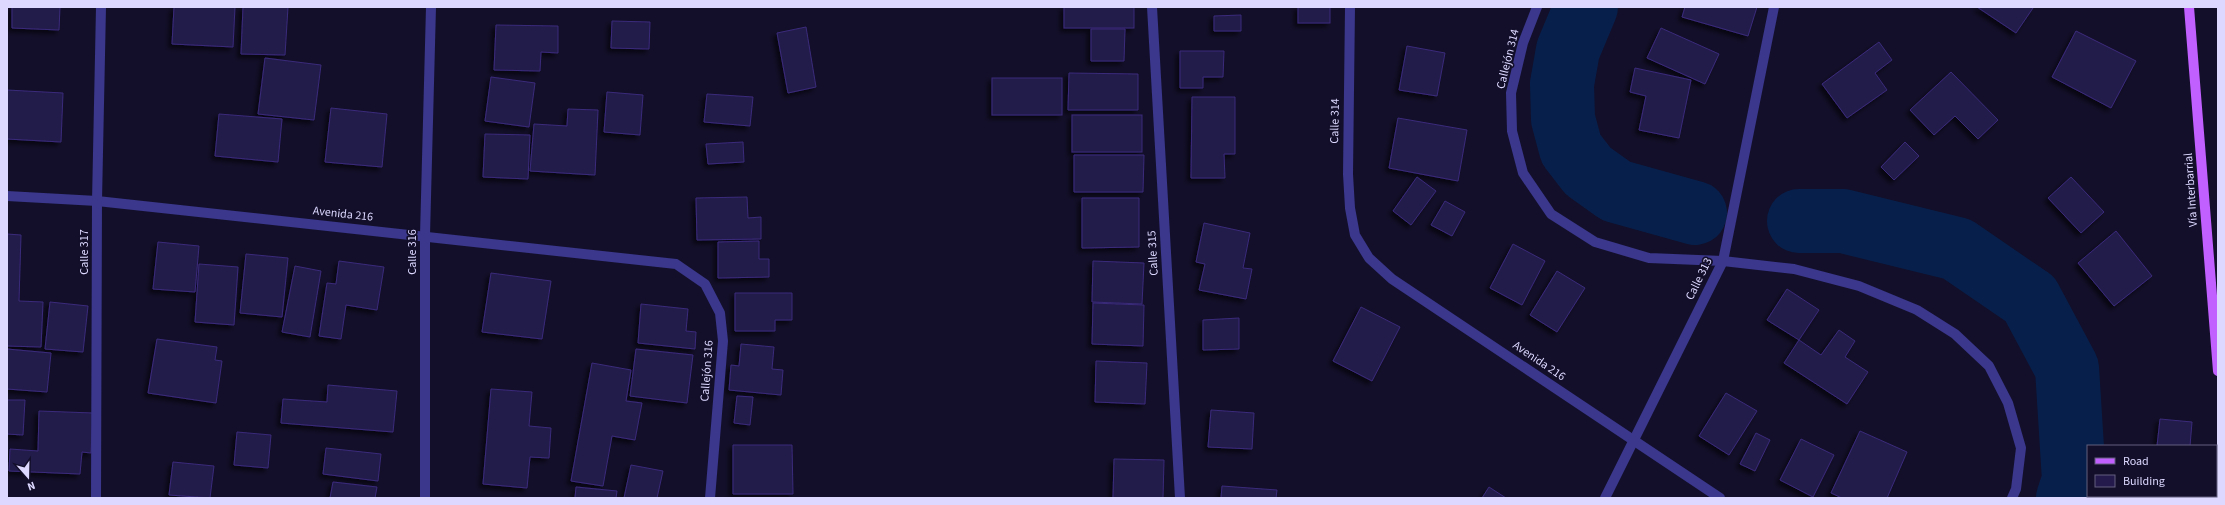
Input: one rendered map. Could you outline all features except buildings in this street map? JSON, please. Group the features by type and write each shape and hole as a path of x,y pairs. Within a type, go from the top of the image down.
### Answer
{"main road":[{"name":"Vía Interbarrial","path":"2189,7 2218,371"}],"street":[{"name":"Calle 317","path":"96,498 97,201 101,7"},
{"name":"Calle 316","path":"425,498 425,235 431,7"},
{"name":"Calle 315","path":"1152,7 1180,498"},
{"name":"Calle 314","path":"1350,7 1348,174 1350,208 1355,234"},
{"name":"Callejón 314","path":"1537,7 1523,43 1511,93 1512,131 1523,173 1551,214 1595,242 1649,258 1723,261 1794,269 1859,286 1917,310 1955,334 1989,366 2008,403 2021,448 2016,488 2012,498"},
{"name":"Calle 313","path":"1605,498 1723,261 1774,7"},
{"name":"Avenida 216","path":"7,196 97,201 425,235 676,264"},
{"name":"Avenida 216","path":"1355,234 1369,258 1392,279 1720,498"},
{"name":"Callejón 316","path":"676,264 705,284 720,313 723,341 710,498"}],"waterway":[{"path":"1586,7 1568,50 1562,84 1563,119 1571,149 1588,171 1616,191 1695,213"},
{"path":"1799,221 1843,221 1957,249 2030,299 2067,368 2074,480 2068,498"}]}
